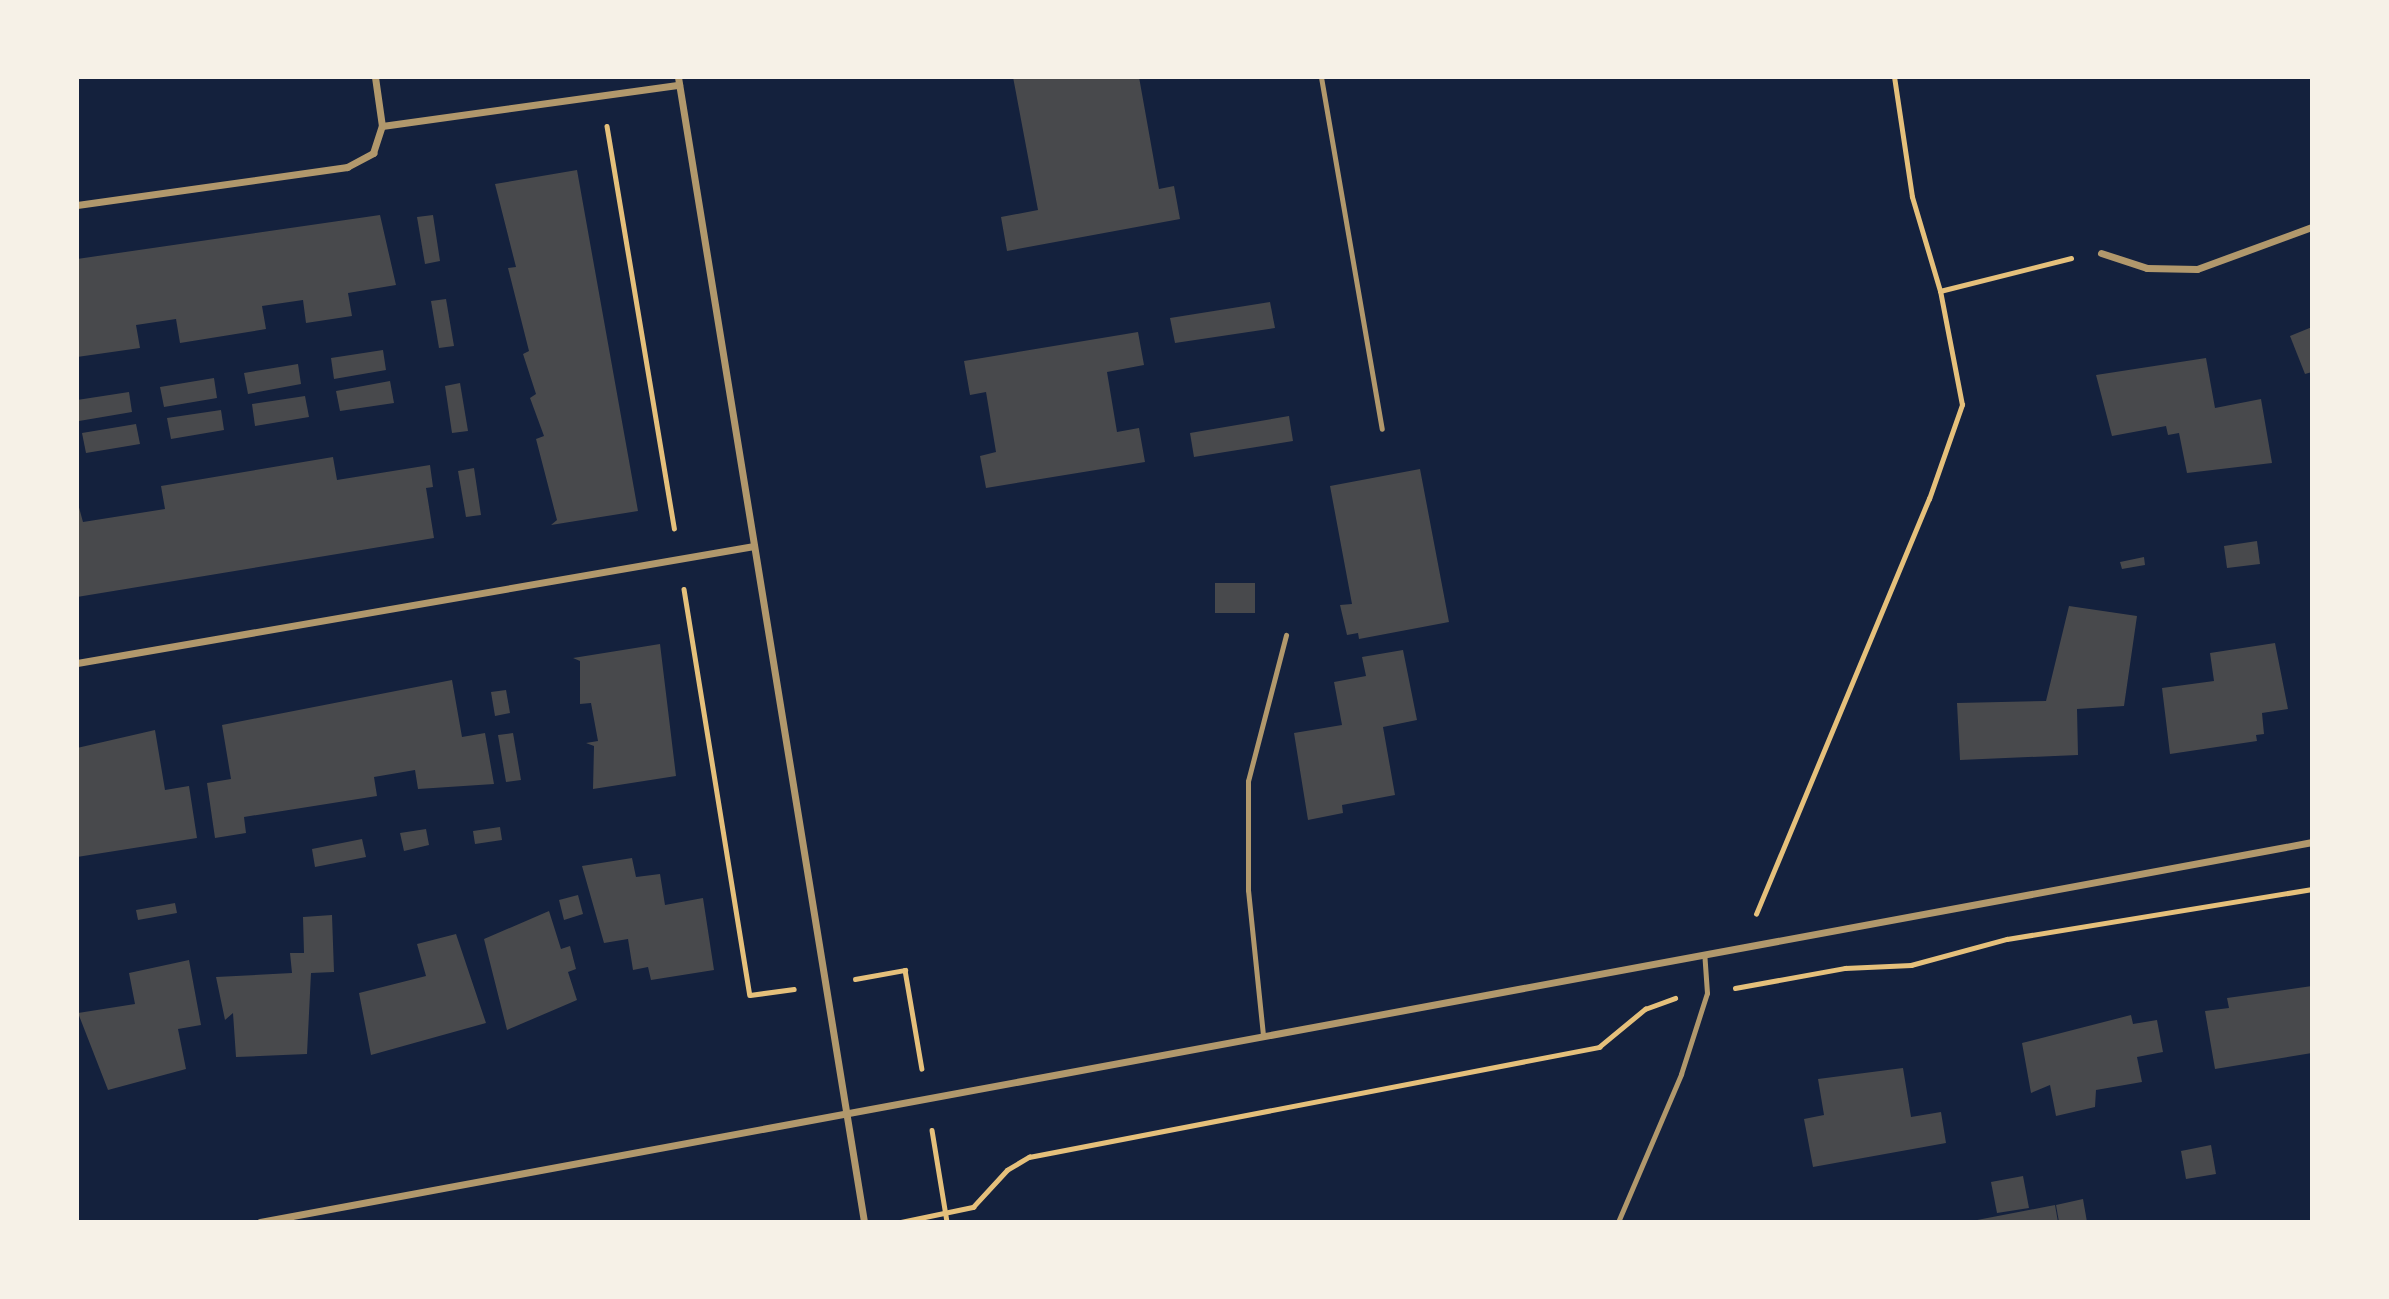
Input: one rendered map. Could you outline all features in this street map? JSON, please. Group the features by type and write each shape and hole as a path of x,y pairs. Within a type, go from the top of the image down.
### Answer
{"street":[{"path":"77,205 347,167 373,153 382,125 375,77"},
{"path":"382,125 678,81 864,1222"},
{"path":"2101,253 2147,268 2197,269 2312,227"},
{"path":"77,663 754,545"},
{"path":"260,1222 2312,842"}],"lane":[{"path":"1321,77 1382,429"},
{"path":"1263,1035 1248,890 1248,781 1286,635"},
{"path":"1618,1222 1681,1074 1707,993 1704,954"}],"path":[{"path":"1747,945 1762,891 1929,499 1962,405 1940,291 1912,197 1894,77"},
{"path":"1940,291 2101,253"},
{"path":"901,1222 973,1207 1029,1157 1580,1051 1612,1040 1660,1001 1845,968 1911,965 2033,934 2312,889"}],"building":[{"path":"1013,77 1139,77 1159,189 1174,186 1180,219 1007,251 1001,217 1038,210"},
{"path":"577,170 638,511 551,525 557,520 536,439 544,436 530,398 536,394 523,354 529,351 508,268 516,267 495,184"},
{"path":"380,215 396,285 348,293 352,316 306,323 303,300 262,306 266,329 180,343 176,319 136,325 140,348 77,357 77,259"},
{"path":"433,215 440,261 425,264 417,217"},
{"path":"446,299 454,346 439,348 431,301"},
{"path":"1270,302 1275,328 1175,343 1170,318"},
{"path":"2312,327 2312,372 2305,374 2290,336"},
{"path":"1138,332 1144,365 1107,372 1117,432 1139,428 1145,462 986,488 980,456 996,452 986,392 970,395 964,361"},
{"path":"383,350 386,370 334,379 331,358"},
{"path":"2206,358 2215,408 2261,399 2272,463 2187,473 2179,433 2168,435 2166,426 2112,436 2096,375"},
{"path":"298,364 301,384 248,394 244,373"},
{"path":"214,378 217,398 164,407 160,387"},
{"path":"390,381 394,403 340,411 336,391"},
{"path":"460,383 468,431 452,433 445,386"},
{"path":"129,392 132,412 79,421 77,400"},
{"path":"305,396 309,417 255,426 252,404"},
{"path":"221,410 224,430 171,439 167,418"},
{"path":"1289,416 1293,441 1194,457 1190,433"},
{"path":"136,424 140,444 86,453 82,433"},
{"path":"333,457 337,480 430,465 433,487 426,488 434,538 77,597 77,500 83,522 165,509 161,486"},
{"path":"474,468 481,515 466,517 458,471"},
{"path":"1420,469 1449,622 1359,639 1358,633 1347,635 1340,605 1352,604 1330,486"},
{"path":"2257,541 2260,564 2227,568 2224,546"},
{"path":"2144,557 2145,565 2122,569 2120,562"},
{"path":"1215,583 1255,583 1255,613 1215,613"},
{"path":"2069,606 2137,616 2124,706 2077,709 2078,755 1960,760 1957,703 2046,701"},
{"path":"2275,643 2288,709 2262,713 2264,734 2256,735 2257,741 2170,754 2162,688 2214,681 2210,653"},
{"path":"660,644 676,776 593,789 594,746 586,743 598,741 591,703 580,704 580,661 573,658"},
{"path":"1403,650 1417,720 1383,727 1395,795 1342,805 1343,813 1308,820 1294,733 1342,725 1334,682 1366,676 1362,657"},
{"path":"452,680 462,737 485,733 494,784 418,789 415,770 374,777 377,796 244,817 246,833 215,838 207,783 231,779 222,725"},
{"path":"506,690 510,713 495,716 491,692"},
{"path":"155,730 165,790 189,786 197,838 77,857 77,748"},
{"path":"513,733 521,780 506,782 498,735"},
{"path":"500,827 502,840 475,844 473,831"},
{"path":"426,829 429,845 404,851 400,833"},
{"path":"362,839 366,857 315,867 312,849"},
{"path":"632,858 636,877 660,874 665,905 703,898 714,970 651,980 648,967 633,970 628,939 604,943 582,866"},
{"path":"578,895 583,914 564,920 559,900"},
{"path":"175,903 177,913 138,920 136,910"},
{"path":"549,911 561,949 570,946 576,969 568,972 577,1000 507,1030 484,939"},
{"path":"332,915 334,972 311,973 307,1054 236,1057 233,1013 225,1020 216,977 292,973 290,953 304,953 303,917"},
{"path":"456,934 486,1023 371,1055 359,993 426,976 417,944"},
{"path":"189,960 201,1025 178,1029 186,1069 108,1090 78,1013 135,1004 129,973"},
{"path":"2312,986 2312,1053 2215,1069 2205,1011 2229,1008 2227,998"},
{"path":"2131,1015 2133,1024 2157,1020 2163,1052 2137,1057 2142,1082 2096,1090 2095,1107 2056,1116 2050,1085 2031,1093 2022,1043"},
{"path":"1903,1068 1911,1117 1941,1112 1946,1143 1813,1167 1804,1119 1824,1115 1818,1079"},
{"path":"2211,1145 2216,1174 2186,1179 2181,1151"},
{"path":"2023,1176 2029,1208 1997,1213 1991,1182"},
{"path":"2083,1199 2087,1222 2059,1222 2056,1205"},
{"path":"2055,1205 2058,1222 1972,1222 1972,1221"}]}
